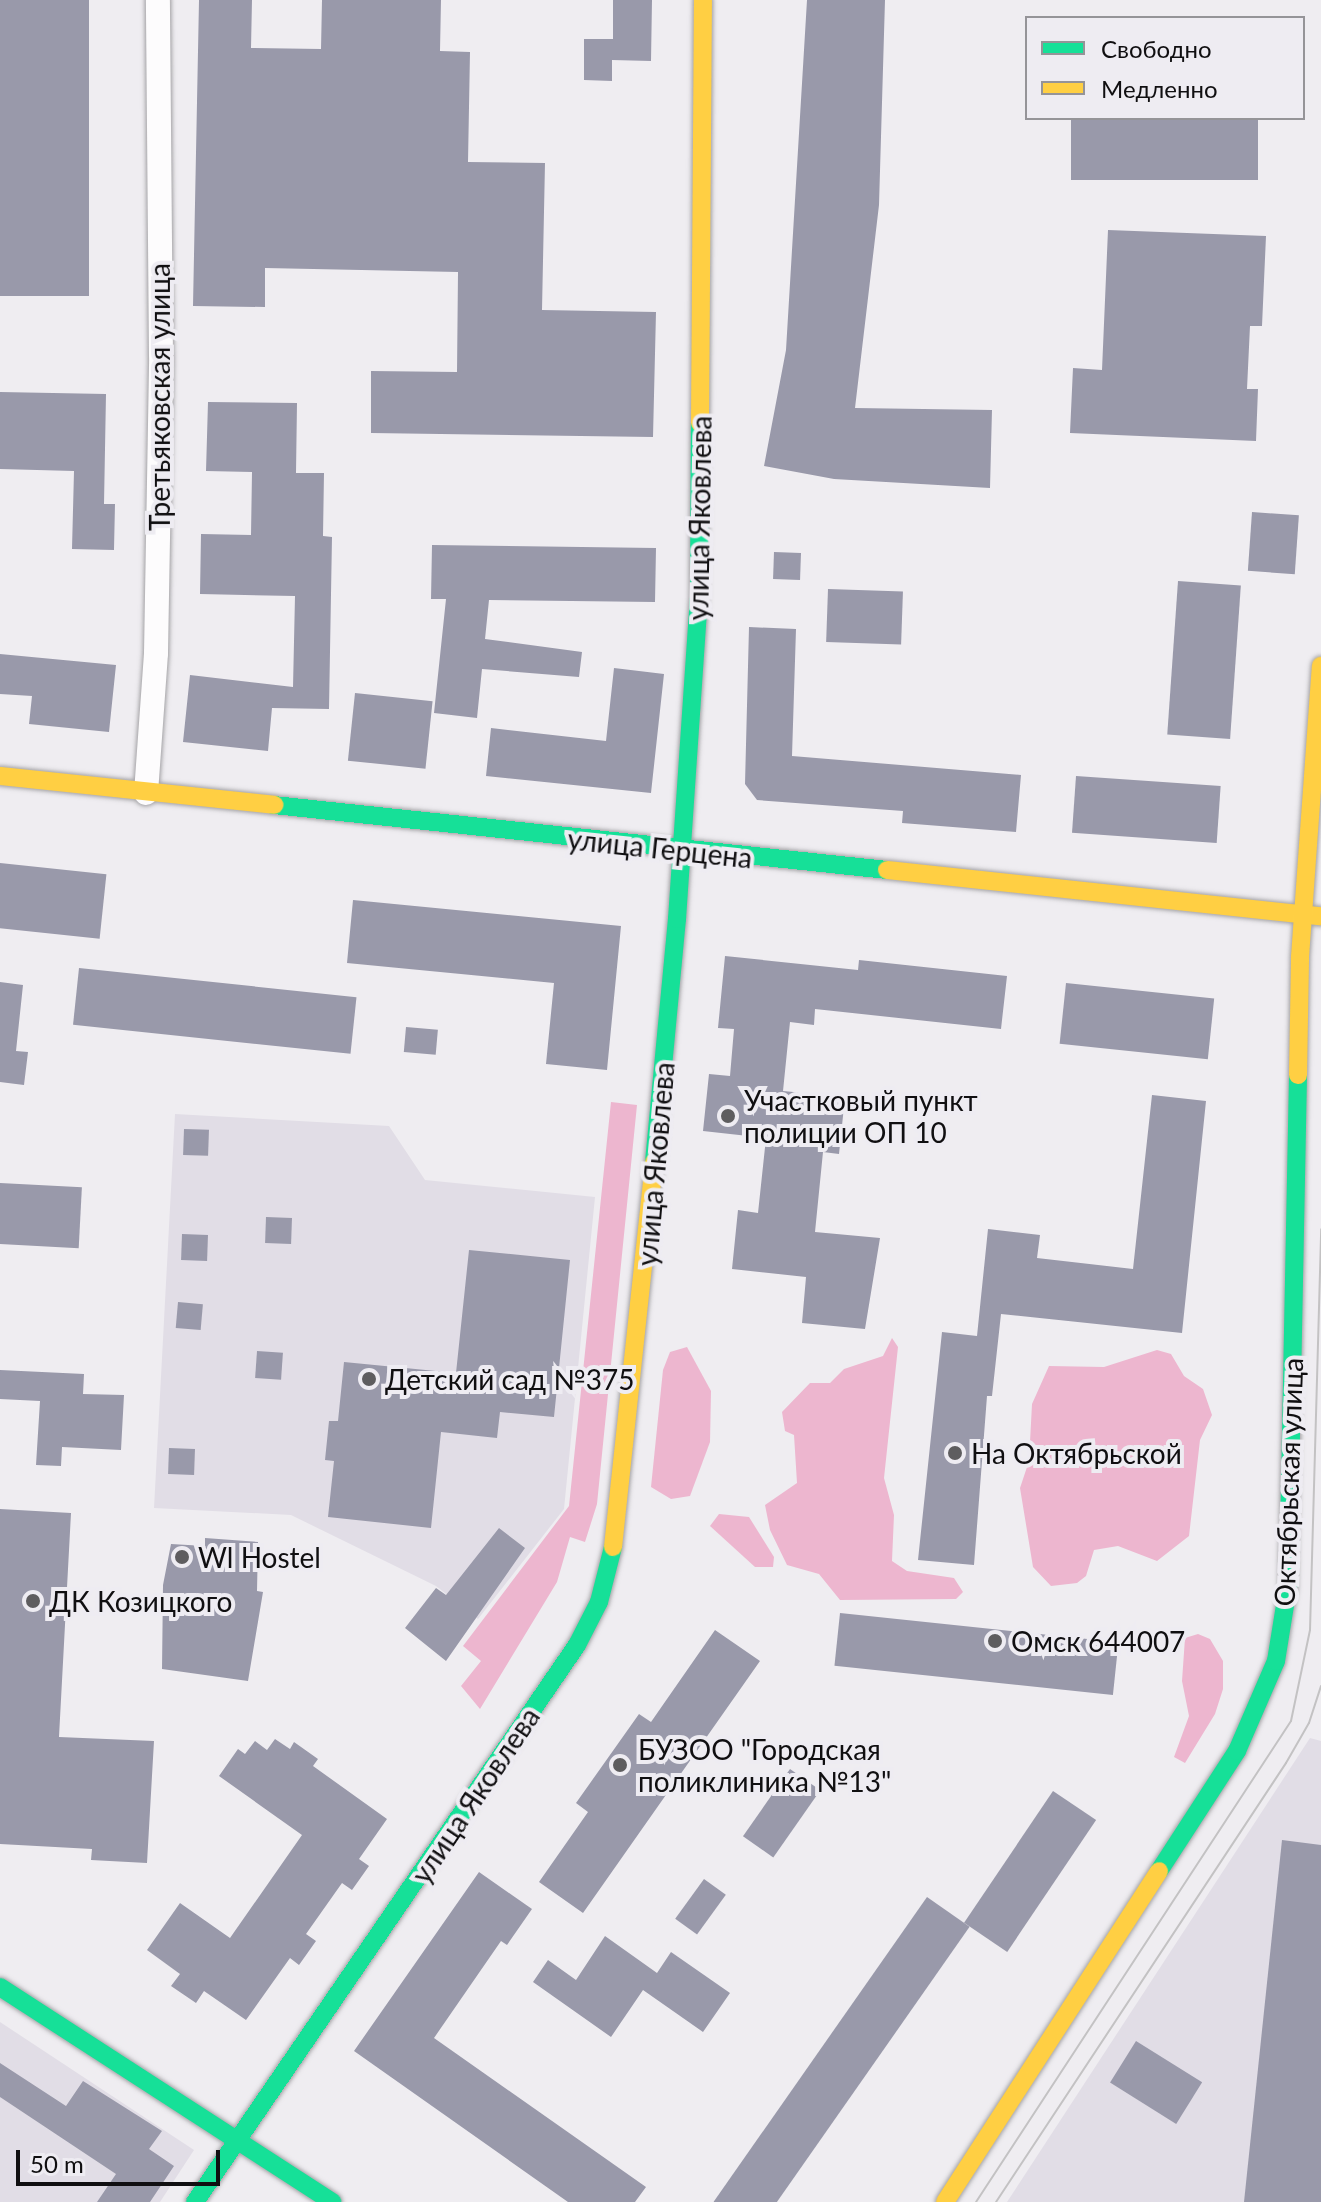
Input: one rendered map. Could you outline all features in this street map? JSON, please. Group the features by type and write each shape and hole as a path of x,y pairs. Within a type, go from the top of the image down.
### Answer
{"street":[{"name":"Третьяковская улица","path":"146,793 156,653 161,371 158,0"},
{"name":"улица Яковлева","path":"195,2202 569,1657 599,1602 624,1497 682,852 699,593 703,0"},
{"name":"Октябрьская улица","path":"945,2202 1237,1751 1276,1661 1288,1587 1321,666"},
{"name":"улица Герцена","path":"0,776 682,852 1312,916"},
{"path":"0,1987 238,2137 332,2202"}],"shaded area":[{"path":"611,1102 637,1105 597,1504 585,1542 570,1537 557,1582 480,1709 461,1686 481,1661 463,1646 569,1506"},
{"name":"Детский сад №375","path":"175,1114 389,1126 425,1180 595,1197 564,1509 478,1619 436,1586 291,1515 154,1508"},
{"path":"892,1338 898,1347 884,1478 894,1515 892,1561 907,1571 954,1578 963,1592 956,1599 840,1600 819,1574 787,1565 770,1530 765,1505 797,1483 794,1435 785,1431 782,1412 810,1383 830,1383 844,1369 883,1356"},
{"path":"687,1347 711,1391 710,1442 690,1496 671,1499 651,1487 663,1370 670,1352"},
{"path":"1157,1350 1171,1354 1184,1376 1203,1389 1212,1415 1200,1440 1189,1536 1157,1561 1118,1546 1094,1550 1086,1576 1077,1583 1051,1586 1033,1567 1020,1488 1029,1461 1032,1404 1049,1366 1104,1367"},
{"path":"719,1514 749,1517 774,1557 773,1567 755,1567 710,1526"},
{"path":"1198,1634 1210,1639 1223,1661 1223,1689 1215,1714 1185,1763 1174,1757 1189,1716 1182,1681 1185,1638"},
{"path":"1310,1738 1321,1741 1321,2202 1007,2202"},
{"path":"0,2022 194,2150 160,2202 0,2202"}],"building":[{"path":"0,0 89,0 89,296 0,296"},
{"path":"199,0 252,0 251,48 321,49 322,0 441,0 440,51 470,52 468,162 545,163 542,310 656,312 653,437 371,433 371,371 457,372 458,272 265,268 265,307 193,306"},
{"path":"613,0 652,0 651,61 612,60 612,81 584,80 584,39 613,39"},
{"path":"807,0 885,0 879,205 855,408 992,410 990,488 834,479 764,466 786,350"},
{"path":"1071,120 1258,120 1258,180 1071,180"},
{"path":"1108,230 1266,236 1262,326 1250,326 1247,389 1258,389 1256,441 1070,433 1073,368 1102,370"},
{"path":"0,392 106,394 104,504 115,504 114,550 72,549 74,471 0,469"},
{"path":"208,402 297,403 296,473 324,473 323,536 332,537 329,709 272,708 268,751 183,742 190,675 293,687 295,596 200,594 201,534 251,535 252,472 206,471"},
{"path":"1252,512 1299,515 1295,574 1248,571"},
{"path":"432,545 656,548 655,602 489,600 485,639 582,652 579,677 482,669 477,718 434,713 446,599 431,599"},
{"path":"774,552 801,553 800,580 773,579"},
{"path":"1178,581 1241,585 1230,739 1167,735"},
{"path":"828,589 903,592 901,645 826,642"},
{"path":"749,627 796,629 792,756 1021,775 1016,832 902,823 903,811 757,800 745,784"},
{"path":"0,654 116,665 109,732 29,724 32,696 0,694"},
{"path":"614,668 664,674 651,793 486,776 491,728 606,741"},
{"path":"355,693 433,701 425,769 348,761"},
{"path":"1076,776 1221,786 1217,843 1072,833"},
{"path":"0,863 106,874 100,939 0,928"},
{"path":"353,900 621,926 607,1070 546,1064 554,983 347,963"},
{"path":"725,956 858,970 859,960 1007,976 1001,1029 815,1009 814,1025 790,1022 783,1091 845,1097 839,1154 823,1152 815,1232 880,1238 865,1329 802,1323 806,1277 732,1269 738,1210 758,1213 766,1138 703,1131 709,1074 730,1076 734,1029 718,1028"},
{"path":"79,968 356,997 351,1054 73,1025"},
{"path":"0,982 23,985 16,1051 28,1052 24,1085 0,1082"},
{"path":"1066,983 1214,999 1208,1059 1060,1044"},
{"path":"406,1027 438,1030 436,1055 404,1052"},
{"path":"1152,1095 1206,1101 1182,1333 1001,1314 992,1396 987,1396 974,1565 918,1560 942,1332 977,1336 988,1229 1040,1235 1037,1258 1133,1269"},
{"path":"184,1129 209,1130 208,1156 183,1155"},
{"path":"0,1183 82,1187 79,1248 0,1244"},
{"path":"266,1217 292,1218 291,1244 265,1243"},
{"path":"182,1234 208,1235 207,1261 181,1260"},
{"path":"469,1250 570,1260 554,1417 500,1412 497,1438 441,1432 431,1528 328,1517 334,1461 325,1460 329,1421 338,1421 344,1362 456,1373"},
{"path":"178,1302 203,1304 201,1330 176,1328"},
{"path":"257,1351 283,1353 281,1380 255,1378"},
{"path":"0,1370 84,1374 83,1394 124,1395 121,1450 62,1447 61,1466 36,1465 40,1401 0,1399"},
{"path":"169,1448 195,1449 194,1475 168,1474"},
{"name":"ДК Козицкого","path":"0,1509 71,1513 59,1737 154,1741 147,1863 91,1860 92,1849 0,1844"},
{"path":"499,1528 525,1548 446,1661 405,1628 436,1588 446,1595"},
{"path":"205,1538 258,1542 257,1591 263,1592 248,1681 162,1669 163,1585 171,1544 205,1546"},
{"path":"840,1613 1118,1642 1113,1695 834,1666"},
{"path":"715,1630 760,1661 583,1913 539,1882 588,1812 576,1803 639,1714 651,1722"},
{"path":"275,1739 290,1749 294,1742 318,1759 313,1766 387,1819 359,1859 369,1866 352,1890 342,1883 306,1934 316,1941 299,1965 290,1958 246,2020 204,1991 196,2003 171,1986 180,1974 147,1950 180,1903 230,1938 302,1835 219,1776 238,1749 245,1754 255,1741 267,1750"},
{"path":"790,1769 820,1790 773,1857 743,1836"},
{"path":"1053,1791 1096,1820 1007,1952 964,1923"},
{"path":"1282,1840 1321,1845 1321,2202 1244,2202"},
{"path":"479,1872 532,1909 507,1945 501,1941 434,2038 646,2187 635,2202 568,2202 354,2051"},
{"path":"704,1879 726,1895 697,1935 675,1919"},
{"path":"927,1897 970,1927 777,2202 714,2202"},
{"path":"605,1936 657,1973 671,1952 730,1993 703,2032 643,1990 611,2037 533,1982 548,1960 576,1980"},
{"path":"1136,2041 1202,2082 1176,2124 1110,2083"},
{"path":"0,2063 66,2106 83,2081 162,2131 149,2149 174,2166 150,2202 97,2202 116,2174 0,2097"}],"tram line":[{"path":"976,2202 1291,1721 1310,1630 1321,1229"},
{"path":"996,2202 1286,1763 1309,1723 1321,1686"}],"traffic: fast":[{"path":"654,1162 677,919 699,593 700,423"},
{"path":"274,805 887,870"},
{"path":"1159,1871 1237,1751 1276,1661 1288,1587 1298,1075"},
{"path":"195,2202 577,1645 599,1602 613,1547"},
{"path":"0,1987 332,2202"}],"traffic: slow":[{"path":"700,423 703,0"},
{"path":"1298,1075 1300,957 1321,666"},
{"path":"0,776 274,805"},
{"path":"887,870 1321,916"},
{"path":"613,1547 654,1162"},
{"path":"945,2202 1159,1871"}],"place":[{"name":"Участковый пункт полиции ОП 10","path":"728,1116"},
{"name":"Детский сад №375","path":"369,1379"},
{"name":"На Октябрьской","path":"955,1453"},
{"name":"Wl Hostel","path":"182,1557"},
{"name":"ДК Козицкого","path":"33,1601"},
{"name":"Омск 644007","path":"995,1641"},
{"name":"БУЗОО \"Городская поликлиника №13\"","path":"620,1765"}]}
